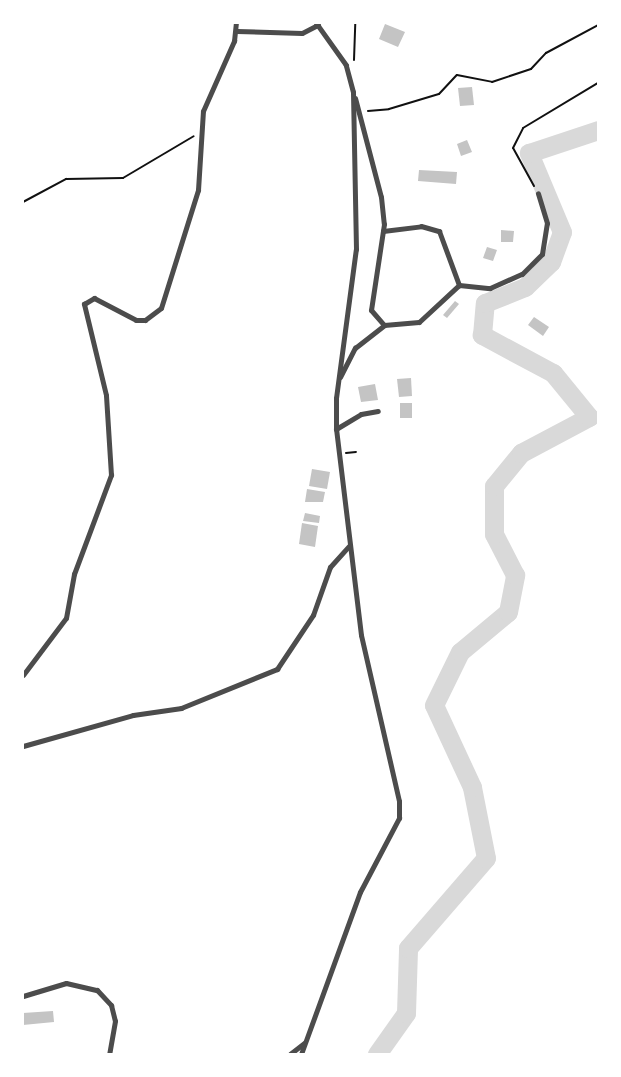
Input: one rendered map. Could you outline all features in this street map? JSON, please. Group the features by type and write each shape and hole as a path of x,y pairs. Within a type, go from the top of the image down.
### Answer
{"street":[{"path":"23,675 66,618 74,574 111,475 106,395 84,304 94,298 136,320 145,320 161,308 198,190 203,111 237,31 236,23"},
{"path":"237,31 302,33 317,24 342,57 360,111 381,197 383,231 371,310 384,325"},
{"path":"301,1054 360,892 399,818 361,635 348,546 336,429 338,380 356,249 353,92"},
{"path":"459,285 474,289 498,285 536,263 547,223 538,193"},
{"path":"383,231 421,226 439,231 459,285"},
{"path":"338,380 355,348 384,325 418,322 459,285"},
{"path":"336,429 361,414 378,411"},
{"path":"23,746 133,715 181,708 277,668 313,615 330,567 348,546"},
{"path":"23,996 66,983 97,990 111,1005 115,1021 109,1054"},
{"path":"290,1054 304,1043"}],"path":[{"path":"354,64 355,23"},
{"path":"360,111 389,109 439,94 457,75 492,82 531,69 546,53 598,25"},
{"path":"538,193 513,148 523,128 598,83"},
{"path":"23,202 66,179 123,178 200,132"}],"building":[{"path":"385,24 405,32 398,47 379,39"},
{"path":"472,87 474,105 460,106 458,88"},
{"path":"467,140 472,152 461,156 457,144"},
{"path":"419,170 457,172 456,184 418,181"},
{"path":"501,230 514,231 513,242 501,242"},
{"path":"487,247 497,250 493,261 483,258"},
{"path":"455,301 459,304 447,318 443,315"},
{"path":"534,317 549,327 543,336 528,325"},
{"path":"411,378 412,396 399,397 397,379"},
{"path":"375,384 378,400 361,402 358,387"},
{"path":"400,403 412,403 412,418 400,418"},
{"path":"312,469 330,472 327,489 309,486"},
{"path":"307,489 325,492 323,502 305,502"},
{"path":"305,513 320,516 319,523 303,521"},
{"path":"302,523 318,526 315,547 299,544"},
{"path":"53,1011 54,1022 23,1025 23,1013"}],"waterway":[{"path":"377,1054 406,1013 408,948 486,858 472,787 434,705 460,652 508,612 515,575 494,534 494,486 521,453 589,417 553,373 482,335 485,303 525,287 551,262 562,232 529,153 598,130"}]}
